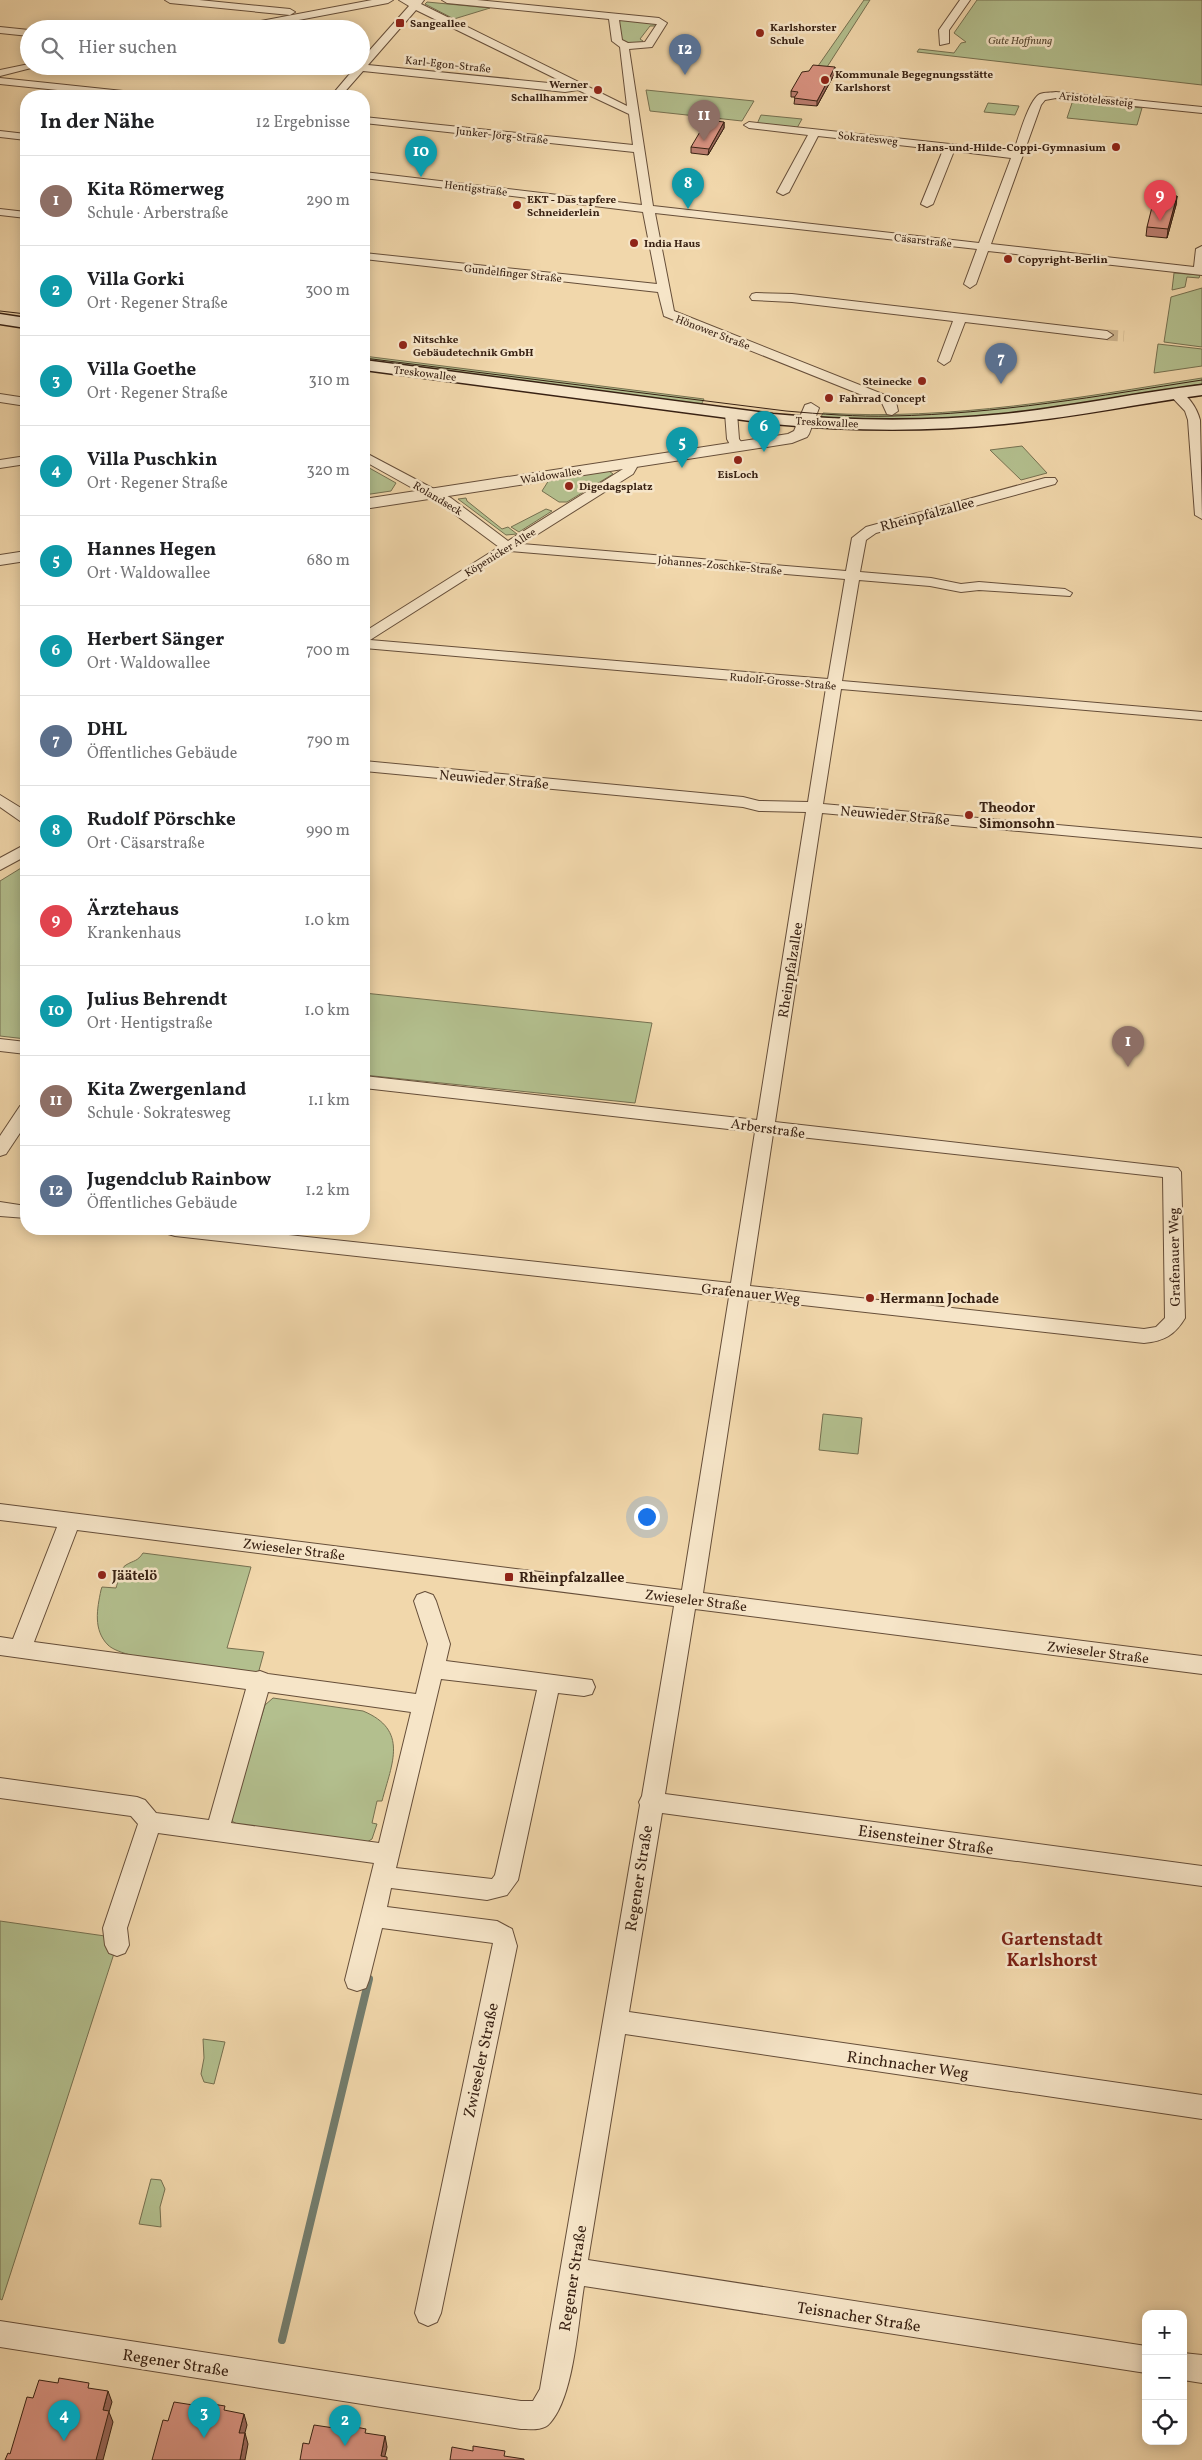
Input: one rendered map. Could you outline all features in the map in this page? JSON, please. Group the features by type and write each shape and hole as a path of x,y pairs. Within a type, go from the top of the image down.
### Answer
{"main road":[{"path":"0,306 20,309"},
{"path":"0,319 20,322"},
{"name":"Treskowallee","path":"370,353 809,415 899,424 970,422 1040,414 1202,390"},
{"name":"Treskowallee","path":"370,366 731,413 809,415 990,407 1202,375"}],"street":[{"path":"170,0 296,13 301,16"},
{"path":"280,20 388,0"},
{"path":"404,0 417,3 634,113"},
{"path":"446,0 659,20 662,23 648,45 626,46 617,41 613,16"},
{"path":"944,43 944,30 966,0"},
{"path":"370,58 417,3"},
{"path":"0,30 20,32"},
{"name":"Hönower Straße","path":"626,46 624,49 666,311 669,315 886,400 890,402 892,411"},
{"path":"0,73 20,69"},
{"name":"Karl-Egon-Straße","path":"370,69 565,89 578,86"},
{"path":"341,90 355,75"},
{"path":"0,81 85,90"},
{"name":"Aristotelessteig","path":"970,284 1038,100 1042,97 1056,95 1202,110"},
{"name":"Junker-Jörg-Straße","path":"370,121 640,149"},
{"name":"Sokratesweg","path":"749,125 1018,155"},
{"path":"783,192 815,132"},
{"path":"0,134 20,136"},
{"path":"926,204 950,147"},
{"name":"Hentigstraße","path":"370,176 648,208"},
{"name":"Cäsarstraße","path":"648,208 1200,270"},
{"path":"0,212 20,215"},
{"path":"1200,270 1202,249"},
{"name":"Gundelfinger Straße","path":"370,257 643,288 663,292"},
{"path":"756,297 792,298 1106,335"},
{"path":"944,361 960,318"},
{"path":"1174,393 1191,410 1194,420 1202,516"},
{"path":"0,398 20,401"},
{"path":"731,413 733,439 738,447"},
{"name":"Waldowallee","path":"370,503 792,438 802,434 809,415"},
{"name":"Rolandseck","path":"370,459 446,501 508,547"},
{"path":"0,464 20,461"},
{"name":"Köpenicker Allee","path":"370,634 628,471 630,468 628,464"},
{"name":"Rheinpfalzallee","path":"688,1600 739,1292 834,685 860,538 864,533 1050,481"},
{"name":"Johannes-Zoschke-Straße","path":"508,547 931,582 959,588 979,586 1065,593"},
{"path":"0,560 20,557"},
{"name":"Rudolf-Grosse-Straße","path":"370,645 1202,716"},
{"name":"Neuwieder Straße","path":"370,767 743,802 759,806 797,806 1202,843"},
{"path":"0,800 20,814"},
{"path":"0,865 20,852"},
{"path":"0,1046 20,1048"},
{"name":"Arberstraße","path":"370,1083 1172,1172"},
{"path":"0,1150 20,1119"},
{"name":"Grafenauer Weg","path":"228,1235 739,1292 1155,1335 1166,1331 1174,1318 1172,1172"},
{"path":"0,1209 20,1211"},
{"name":"Zwieseler Straße","path":"0,1512 1202,1665"},
{"path":"70,1521 10,1647 425,1704"},
{"name":"Regener Straße","path":"0,2334 511,2414 540,2414 553,2393 650,1802 688,1600"},
{"path":"357,1980 440,1644 425,1601"},
{"path":"434,1669 584,1688"},
{"path":"217,1831 260,1680"},
{"path":"0,1788 136,1807 150,1822 217,1831 385,1866 487,1890 499,1888 506,1880 549,1684"},
{"name":"Eisensteiner Straße","path":"650,1802 1202,1876"},
{"path":"117,1945 115,1928 150,1822"},
{"name":"Zwieseler Straße","path":"373,1916 497,1932 504,1937 505,1946 428,2313"},
{"name":"Rinchnacher Weg","path":"615,2021 1202,2107"},
{"name":"Teisnacher Straße","path":"573,2271 1142,2359"},
{"path":"1187,2367 1202,2369"}],"green space":[{"path":"864,0 870,0 827,67 818,66"},
{"name":"Gute Hoffnung","path":"977,0 1202,0 1202,85 917,52 919,49 954,53 961,43 966,42 954,33"},
{"path":"427,2 490,8 454,19 425,4"},
{"path":"619,19 654,22 657,26 650,26 640,39 643,41 642,43 632,45 621,40"},
{"path":"646,90 754,101 742,121 650,111"},
{"path":"1073,100 1142,108 1137,125 1067,118"},
{"path":"988,103 1019,106 1015,115 984,112"},
{"path":"761,115 802,119 797,128 757,124"},
{"path":"1174,273 1200,275 1199,278 1187,277 1185,287 1172,290"},
{"path":"1202,288 1202,347 1164,342 1171,297"},
{"path":"1158,344 1202,349 1202,366 1154,373"},
{"path":"370,357 704,399 701,405 370,363"},
{"path":"1202,378 1202,384 1026,413 941,421 820,419 823,413 918,414 1013,406"},
{"path":"1022,446 1047,473 1021,480 990,450"},
{"path":"370,468 396,483 391,491 370,494"},
{"name":"Digedagsplatz","path":"609,471 613,474 567,502 559,502 542,491 549,480"},
{"path":"466,498 467,501 502,529 508,527 517,534 506,535 458,499"},
{"path":"546,509 552,511 519,532 511,527"},
{"path":"20,869 20,1038 0,1036 0,881"},
{"path":"370,994 652,1023 635,1103 370,1076"},
{"path":"823,1414 862,1418 858,1454 819,1450"},
{"path":"143,1553 251,1567 227,1648 264,1652 258,1674 155,1661 118,1651 108,1645 100,1633 97,1619 102,1587 116,1588 124,1567"},
{"path":"273,1698 363,1711 377,1719 387,1728 392,1738 394,1749 393,1761 382,1801 377,1801 372,1823 377,1824 372,1839 367,1842 237,1824 232,1821 232,1813 265,1705"},
{"path":"0,1921 119,1938 2,2300 0,2299"},
{"path":"203,2039 225,2042 214,2084 204,2082 201,2074 204,2058"},
{"path":"151,2179 161,2180 165,2189 160,2207 161,2227 139,2224"}],"building":[{"path":"813,65 835,67 817,101 794,98 798,92 791,91 802,72 809,71"},
{"path":"707,120 724,122 709,149 691,147"},
{"path":"1155,195 1177,196 1168,229 1147,227"},
{"path":"59,2378 89,2383 88,2388 108,2391 103,2410 109,2411 96,2460 5,2460 8,2453 10,2454 27,2397 33,2398 39,2380 58,2383"},
{"path":"194,2401 225,2406 224,2410 244,2414 239,2433 245,2433 240,2460 152,2460 163,2420 168,2421 174,2402 193,2405"},
{"path":"335,2423 366,2429 365,2433 385,2436 381,2456 387,2457 387,2460 300,2460 303,2443 309,2444 314,2425 334,2428"},
{"path":"473,2446 505,2451 504,2456 524,2460 450,2460 452,2447 473,2451"}],"waterway":[{"path":"282,2340 369,1979"}],"tunnel":[{"path":"1107,335 1124,336"}],"tram line":[{"path":"0,311 20,313"},
{"path":"370,359 786,411 866,416 931,415 1009,408 1202,380"}],"place":[{"name":"Sangeallee","path":"400,23"},
{"name":"Karlshorster Schule","path":"760,33"},
{"name":"Jugendclub Rainbow","path":"685,75"},
{"name":"Kommunale Begegnungsstätte Karlshorst","path":"825,80"},
{"name":"Werner Schallhammer","path":"598,90"},
{"name":"Kita Zwergenland","path":"704,141"},
{"name":"Hans-und-Hilde-Coppi-Gymnasium","path":"1116,147"},
{"name":"Julius Behrendt","path":"421,177"},
{"name":"EKT - Das tapfere Schneiderlein","path":"517,205"},
{"name":"Rudolf Pörschke","path":"688,209"},
{"name":"Ärztehaus","path":"1160,221"},
{"name":"India Haus","path":"634,243"},
{"name":"Copyright-Berlin","path":"1008,259"},
{"name":"Nitschke Gebäudetechnik GmbH","path":"403,345"},
{"name":"Steinecke","path":"922,381"},
{"name":"DHL","path":"1001,384"},
{"name":"Fahrrad Concept","path":"829,398"},
{"name":"Herbert Sänger","path":"764,452"},
{"name":"EisLoch","path":"738,460"},
{"name":"Hannes Hegen","path":"682,468"},
{"name":"Digedagsplatz","path":"569,486"},
{"name":"Theodor Simonsohn","path":"969,815"},
{"name":"Kita Römerweg","path":"1128,1067"},
{"name":"Hermann Jochade","path":"870,1298"},
{"name":"Jäätelö","path":"102,1575"},
{"name":"Rheinpfalzallee","path":"509,1577"},
{"name":"Villa Goethe","path":"204,2438"},
{"name":"Villa Puschkin","path":"64,2441"},
{"name":"Villa Gorki","path":"345,2446"}],"district":[{"name":"Gartenstadt Karlshorst","path":"1052,1949"}]}
